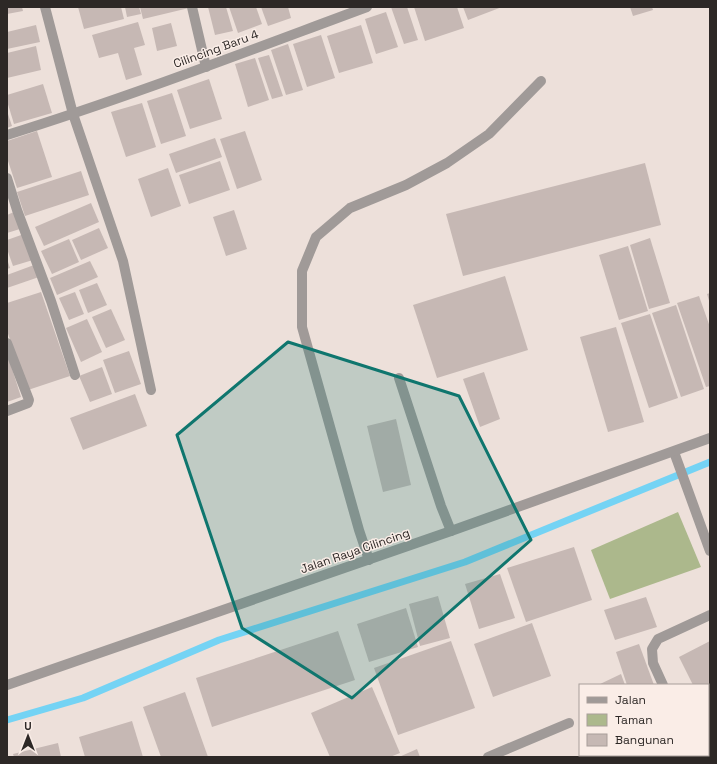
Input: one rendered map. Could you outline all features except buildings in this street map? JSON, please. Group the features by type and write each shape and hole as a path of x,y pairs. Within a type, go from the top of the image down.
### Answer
{"street":[{"path":"45,7 73,114 123,261 150,390"},
{"path":"192,7 206,67"},
{"name":"Cilincing Baru 4","path":"7,135 73,114 206,67 367,7"},
{"path":"369,560 359,530 302,327 302,271 316,237 350,208 406,185 447,163 489,134 541,81"},
{"path":"7,178 17,210 51,301 75,375"},
{"path":"7,344 29,400 28,403 7,411"},
{"path":"399,378 450,531"},
{"name":"Jalan Raya Cilincing","path":"7,685 369,560 710,438"},
{"path":"674,452 710,551"},
{"path":"663,684 653,663 652,649 658,639 710,615"},
{"path":"488,757 569,723"}],"highlighted area":[{"path":"288,342 459,396 531,540 352,698 242,628 177,435"}],"green space":[{"path":"678,512 701,567 610,599 591,550"}],"waterway":[{"path":"7,720 83,698 219,640 465,562 710,462"}]}
